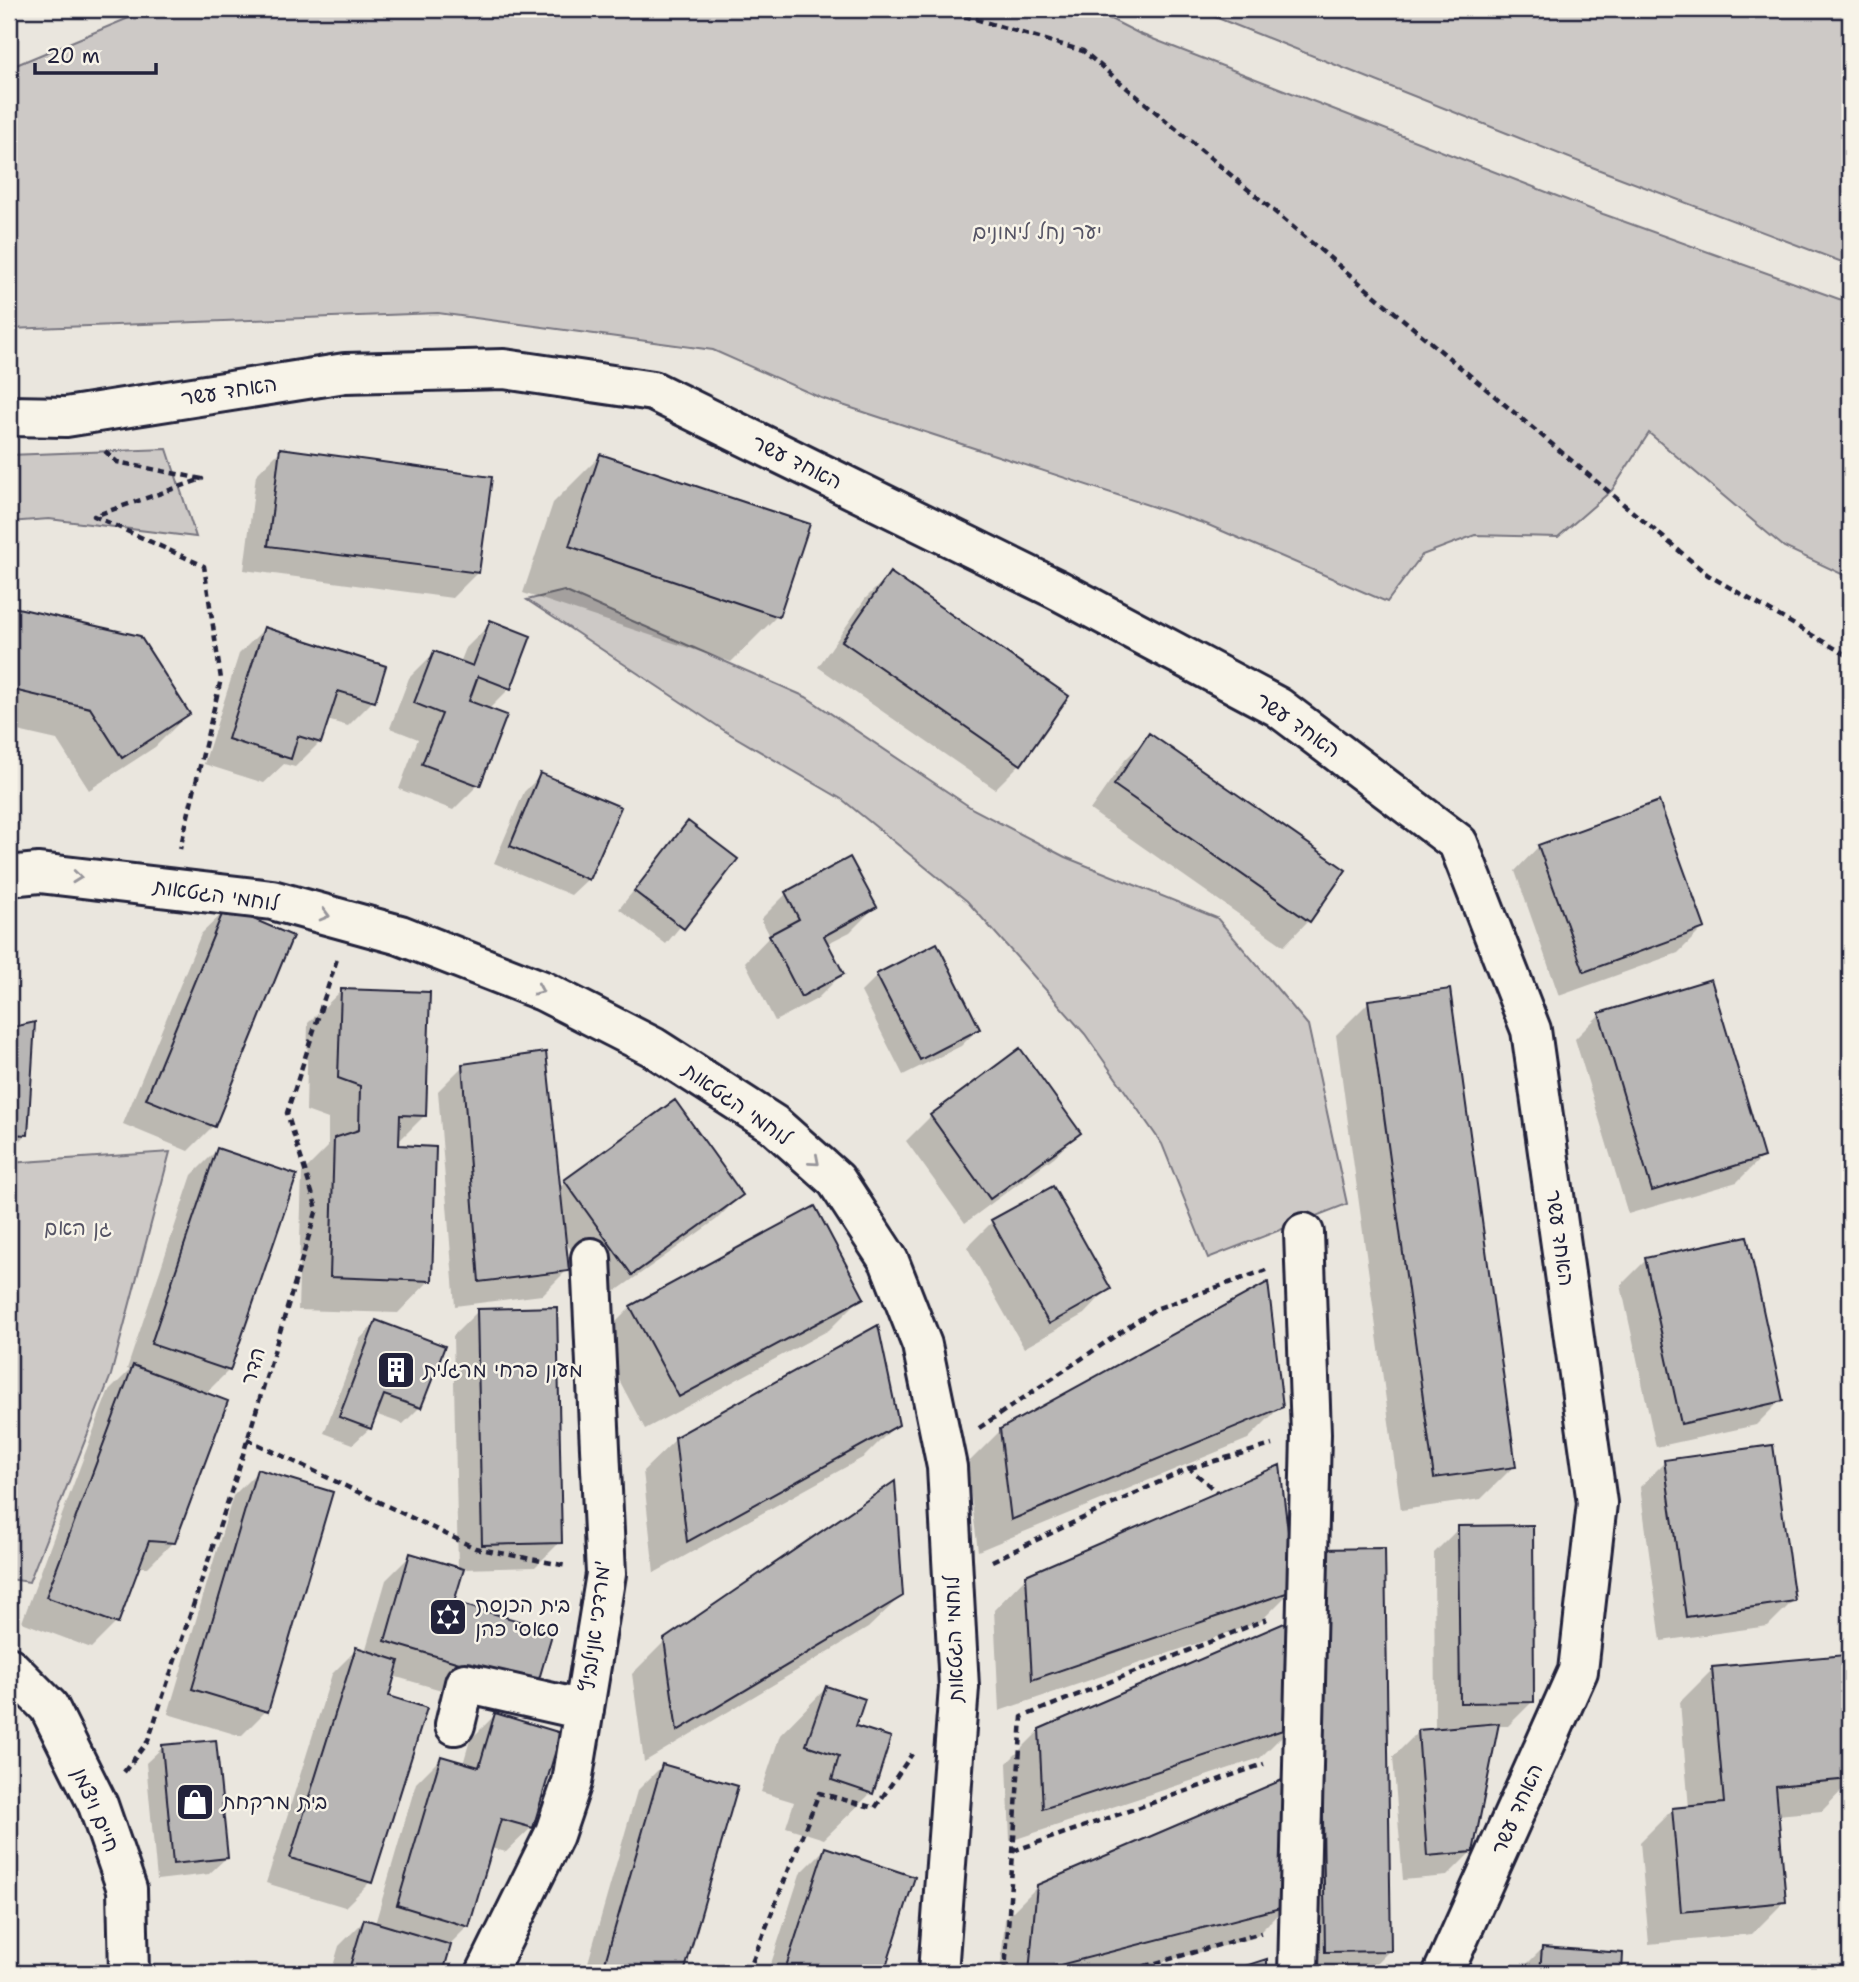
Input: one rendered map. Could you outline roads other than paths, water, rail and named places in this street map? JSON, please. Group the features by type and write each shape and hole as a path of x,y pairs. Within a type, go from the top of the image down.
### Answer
{"street":[{"name":"האחד עשר","path":"9,416 66,417 345,373 503,369 653,391 1056,589 1278,707 1458,843 1531,1030 1598,1503 1578,1671 1443,1973"},
{"name":"לוחמי הגטאות","path":"9,876 39,873 272,900 400,934 542,991 653,1047 773,1124 836,1180 889,1261 922,1345 947,1467 959,1687 938,1973"},
{"path":"1298,1973 1311,1434 1306,1244"},
{"name":"מרדכי אנילביץ'","path":"486,1973 554,1835 572,1782 606,1574 591,1258"},
{"name":"חיים ויצמן","path":"9,1667 48,1707 98,1805 127,1889 129,1973"},
{"path":"455,1725 465,1682 584,1710"}],"place":[{"name":"מעון פרחי מרגלית","path":"396,1370"},
{"name":"בית הכנסת סאסי כהן","path":"448,1617"},
{"name":"בית מרקחת","path":"195,1802"}],"park label":[{"name":"יער נחל לימונים","path":"1037,232"},
{"name":"גן האם","path":"78,1228"}]}
